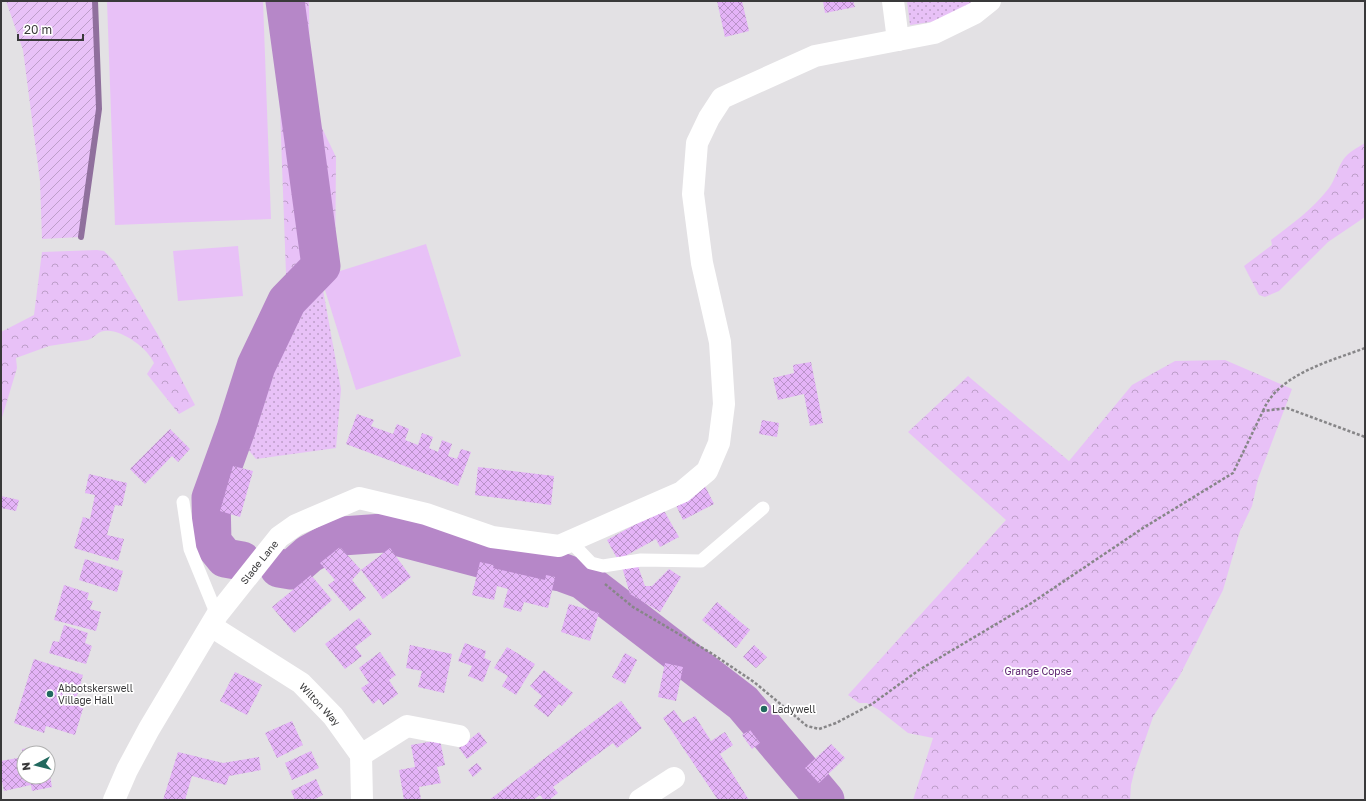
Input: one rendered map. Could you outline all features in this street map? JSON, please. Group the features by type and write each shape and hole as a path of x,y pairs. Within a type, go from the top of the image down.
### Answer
{"street":[{"path":"893,1 898,40"},
{"path":"564,543 682,492 707,471 719,443 724,404 720,342 702,263 693,194 697,143 709,118 722,98 815,56 934,33 975,12 990,1"},
{"name":"Slade Lane","path":"114,800 127,770 149,729 214,620 279,537 296,525 358,498 426,514 492,537 564,543"},
{"name":"Wilton Way","path":"214,620 301,683 333,716 361,755"},
{"path":"362,800 361,755 407,726 459,736"},
{"path":"640,800 674,778"}],"lane":[{"path":"183,502 190,549 214,620"},
{"path":"564,543 591,563 603,566 641,560 701,561 762,508"}],"path":[{"path":"604,584 633,607 711,653 754,682 807,726 819,729 836,723 872,704 919,670 1030,604 1143,528 1233,473 1267,401 1290,379 1365,348"},
{"path":"1263,411 1287,408 1365,437"}],"green space":[{"path":"6,1 95,1 99,109 81,237 42,239 40,181 23,50"},
{"path":"107,1 263,1 271,219 115,225"},
{"path":"276,1 309,1 310,103 336,157 335,272 323,290 287,301"},
{"path":"907,1 975,1 943,20 910,25"},
{"path":"1365,143 1365,217 1328,242 1279,291 1265,297 1259,295 1244,266 1272,245 1271,240 1302,216 1323,196 1331,185 1345,157"},
{"path":"426,244 461,356 356,390 321,277"},
{"path":"238,246 243,296 178,301 173,251"},
{"path":"104,251 114,261 158,335 195,405 179,414 147,374 154,363 146,351 133,340 125,336 110,331 104,331 88,340 49,346 16,358 17,368 1,421 1,332 34,315 42,252"},
{"path":"323,290 341,389 336,448 256,459 241,441 236,429 256,366 287,301"},
{"name":"Grange Copse","path":"1225,360 1292,389 1258,479 1252,506 1240,531 1223,590 1180,675 1153,717 1135,769 1131,785 1130,800 913,800 933,738 908,733 879,710 867,703 859,703 848,695 1006,520 908,432 968,376 1069,461 1132,385 1175,361"}],"building":[{"path":"717,1 742,1 749,31 725,37"},
{"path":"823,1 853,1 855,7 825,13"},
{"path":"811,362 823,423 810,426 804,394 778,400 773,378 794,373 793,365"},
{"path":"357,414 374,420 371,426 393,434 397,424 409,429 405,440 418,445 422,433 433,437 429,448 438,452 442,440 452,444 448,456 457,459 461,449 471,452 458,486 346,444"},
{"path":"762,420 779,423 777,437 759,434"},
{"path":"170,429 190,449 178,462 172,456 145,484 130,469"},
{"path":"233,466 253,471 240,517 220,511"},
{"path":"478,467 554,476 551,505 475,495"},
{"path":"89,474 127,483 122,506 115,505 107,535 124,539 118,561 74,548 83,517 90,519 95,495 85,493"},
{"path":"705,486 714,504 683,520 674,501"},
{"path":"1,496 19,500 16,511 1,508"},
{"path":"663,509 679,537 660,547 656,539 618,560 607,540"},
{"path":"340,547 361,570 352,580 366,598 350,611 328,585 335,580 320,563"},
{"path":"390,548 411,577 383,599 361,570"},
{"path":"85,559 123,571 117,592 79,580"},
{"path":"480,562 494,565 493,568 545,580 546,575 555,577 548,608 524,602 521,612 503,607 508,589 497,586 494,600 472,595"},
{"path":"637,563 645,586 652,586 669,569 681,577 660,612 630,594 622,567"},
{"path":"311,575 332,600 294,633 272,607"},
{"path":"64,585 89,593 87,600 93,601 90,609 101,612 96,631 54,620"},
{"path":"717,602 750,630 736,648 702,620"},
{"path":"569,604 599,613 590,641 561,632"},
{"path":"359,618 372,634 355,647 362,656 345,669 325,644"},
{"path":"64,625 88,633 85,643 92,646 86,664 49,653 53,641 59,642"},
{"path":"465,643 486,651 484,658 491,661 483,682 468,676 472,666 458,661"},
{"path":"410,645 452,654 444,693 418,687 422,671 406,668"},
{"path":"754,645 767,657 756,668 743,657"},
{"path":"507,647 535,664 516,695 502,686 508,676 494,668"},
{"path":"380,652 396,675 389,680 398,694 383,705 379,699 373,704 361,688 369,683 359,668"},
{"path":"625,653 637,660 625,684 612,677"},
{"name":"Abbotskerswell Village Hall","path":"34,659 83,675 76,699 85,702 75,735 46,726 44,733 14,723"},
{"path":"665,663 683,667 676,701 658,697"},
{"path":"544,670 573,693 562,706 559,704 548,717 534,706 542,696 530,686"},
{"path":"235,672 262,685 247,715 220,701"},
{"path":"621,701 642,728 617,748 613,743 553,787 558,793 549,800 544,800 540,795 533,800 489,800"},
{"path":"674,710 683,723 695,716 711,741 725,732 733,745 720,754 749,800 718,800 663,718"},
{"path":"292,721 303,745 277,758 265,733"},
{"path":"750,730 760,743 752,749 742,735"},
{"path":"479,732 487,743 467,759 459,748"},
{"path":"440,740 445,765 437,767 441,783 419,787 421,800 404,800 399,770 415,767 411,745"},
{"path":"831,744 845,758 819,783 805,768"},
{"path":"311,751 319,768 292,780 285,763"},
{"path":"178,752 223,763 259,757 261,770 229,776 226,785 192,776 185,800 163,800"},
{"path":"16,758 16,785 31,785 4,791 1,777 1,761"},
{"path":"477,763 482,769 473,777 468,770"},
{"path":"316,779 323,795 313,800 295,800 291,791"},
{"path":"31,785 52,785 52,787 32,791"}],"waterway":[{"path":"81,237 99,109 95,1"},
{"path":"242,561 225,558 212,542 211,498 236,429 256,366 287,301 321,266 285,1"},
{"path":"279,568 291,570 309,554 342,536 384,533 483,559 561,572 583,580 743,703 825,800"}],"place":[{"name":"Abbotskerswell Village Hall","path":"50,694"},
{"name":"Ladywell","path":"764,709"}]}
